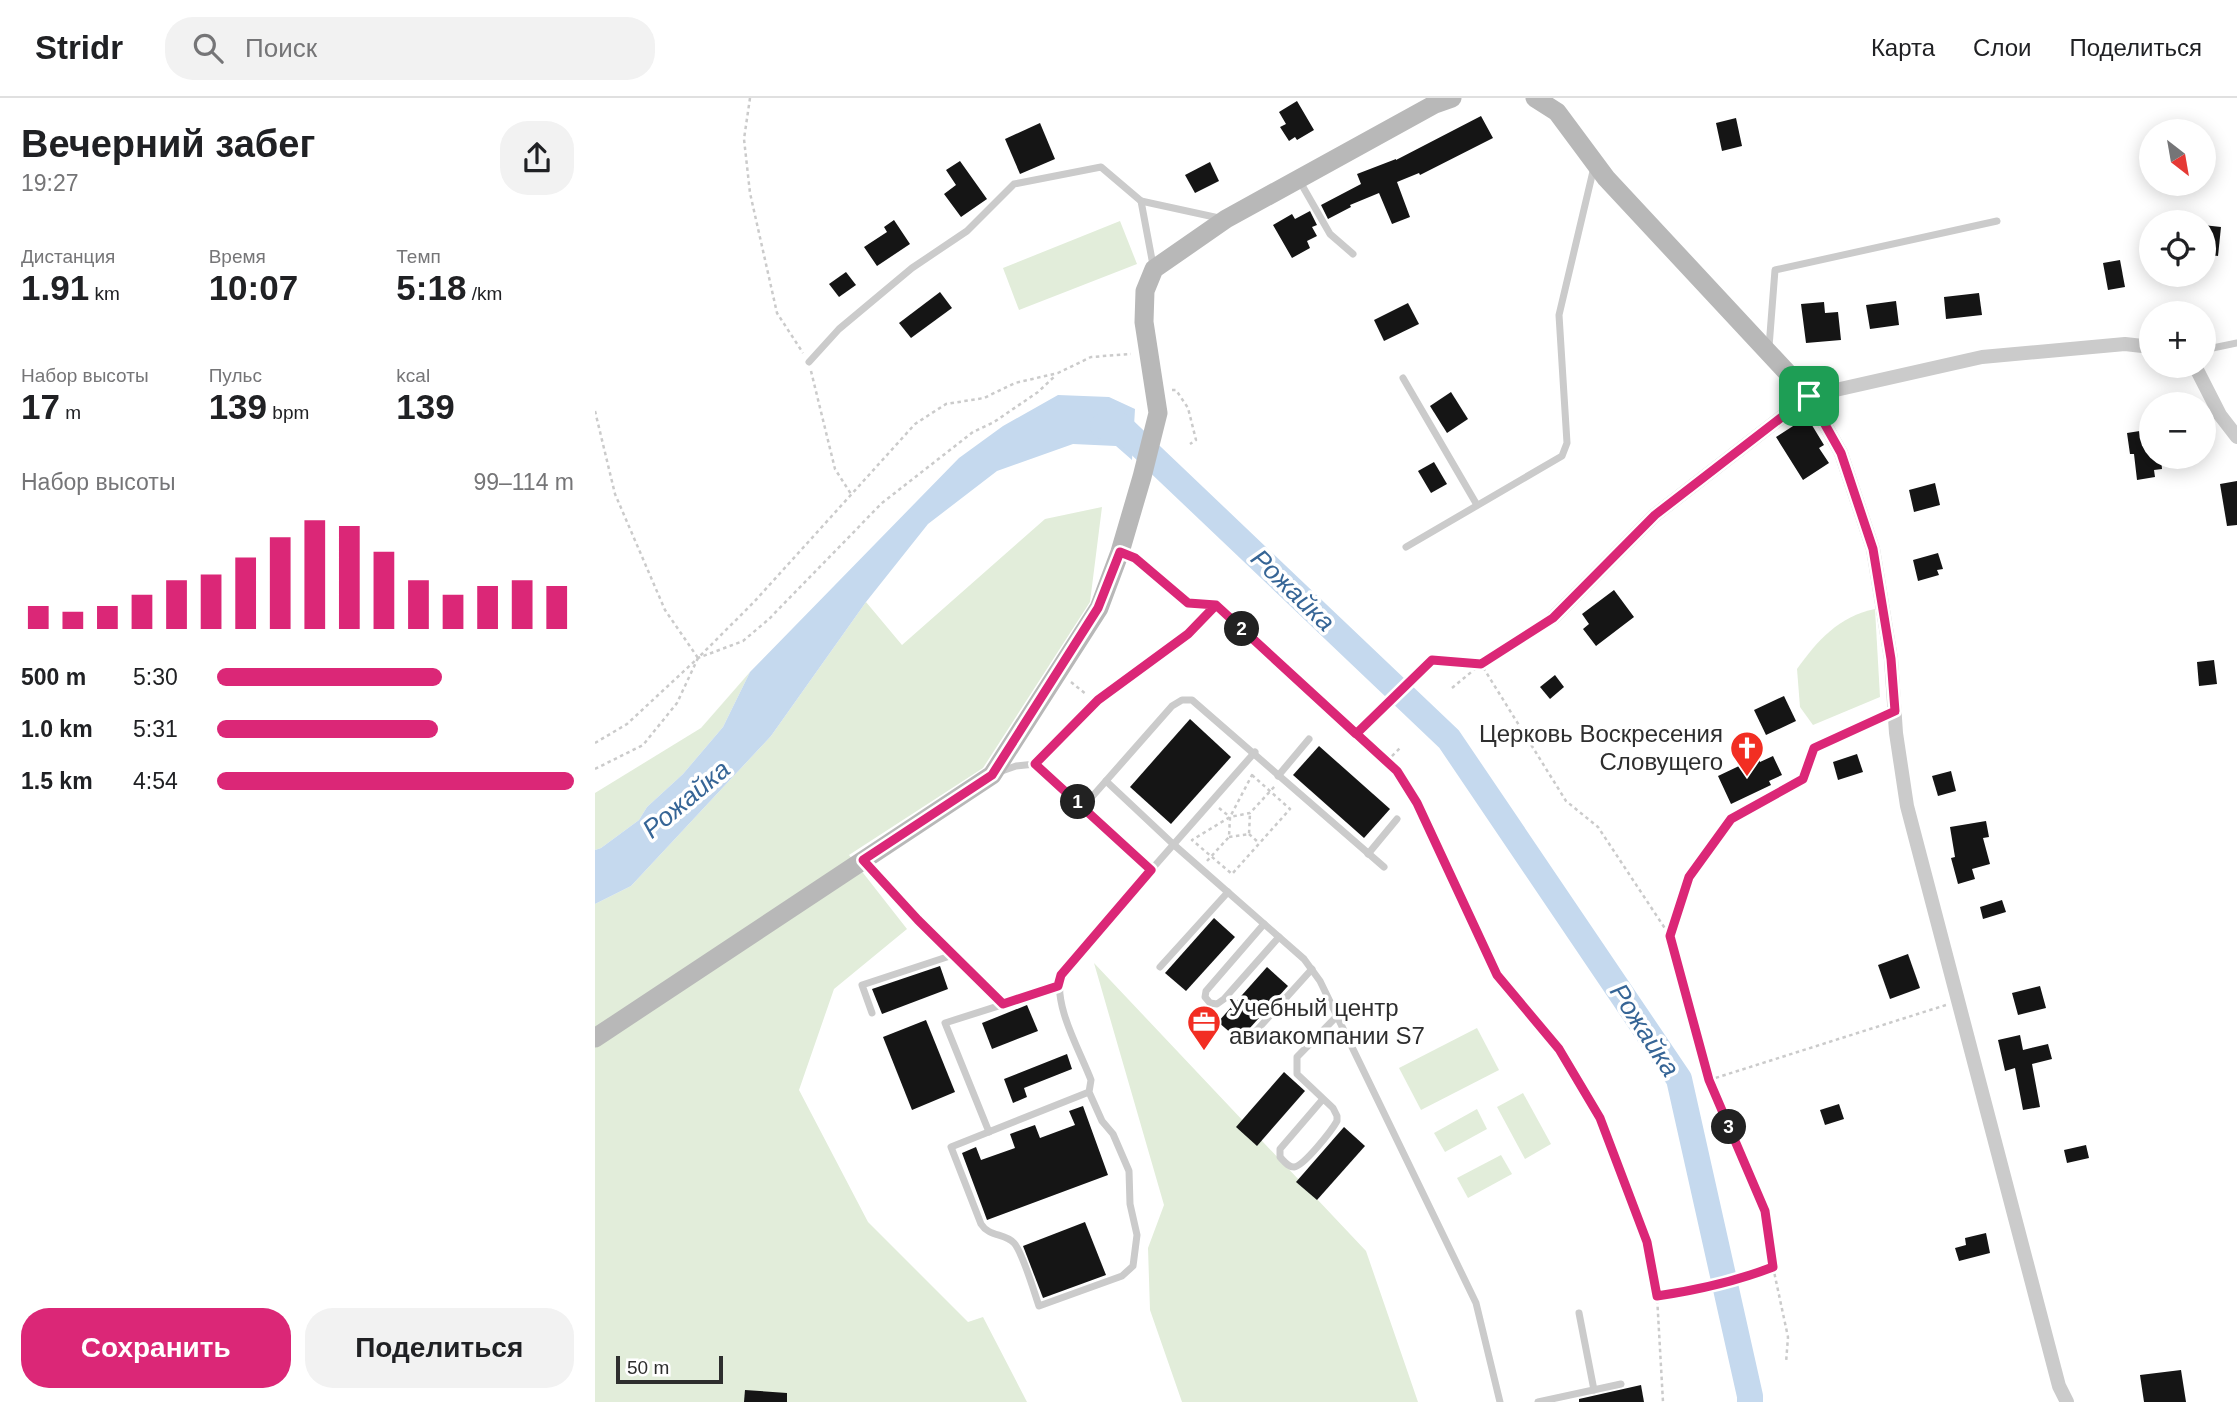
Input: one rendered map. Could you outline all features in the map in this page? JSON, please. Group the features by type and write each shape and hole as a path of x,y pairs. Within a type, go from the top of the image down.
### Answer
{"street":[{"path":"1535,98 1557,112 1616,188 1809,396 1841,453 1873,549 1891,659 1907,807 2059,1386 2067,1402"},
{"path":"595,1038 992,775 1098,608 1120,552 1158,413 1144,323 1145,291 1154,269 1226,219 1440,100"},
{"path":"1553,618 1655,515 1809,396 1982,357 2125,344 2139,346"},
{"path":"2201,378 2220,415 2237,437"}],"lane":[{"path":"1406,547 1562,456 1567,443 1559,315 1595,163"},
{"path":"809,362 839,329 912,268 967,231 1014,184 1101,167 1141,201 1226,219"},
{"path":"1298,180 1330,234 1353,254"},
{"path":"1141,201 1154,269"},
{"path":"1768,352 1775,270 1997,221"},
{"path":"2216,347 2237,342"},
{"path":"1403,379 1477,505"},
{"path":"992,775 1016,766 1035,764 1098,700"},
{"path":"1083,807 1172,706 1182,700 1192,700 1384,867"},
{"path":"1280,777 1309,740"},
{"path":"1089,1092 951,1147 981,1224 989,1232 1016,1245 1039,1306 1122,1276 1133,1266 1137,1248 1136,1228 1130,1204 1129,1171 1113,1133 1102,1121 1089,1092 1091,1080 1061,1004 1058,986 1061,975 1254,753"},
{"path":"1035,764 1151,870"},
{"path":"1106,781 1312,969 1338,1015 1476,1303 1500,1402"},
{"path":"1368,853 1397,819"},
{"path":"863,860 1003,1004"},
{"path":"1160,967 1228,892"},
{"path":"1264,924 1206,991 1207,1000 1217,1004 1224,999 1279,937"},
{"path":"872,1013 862,985 953,955"},
{"path":"1248,1040 1312,969"},
{"path":"989,1132 945,1023 1058,986"},
{"path":"1323,1099 1280,1149 1280,1157 1289,1166 1304,1162 1335,1125 1336,1112 1323,1099 1297,1074 1296,1062 1297,1057 1338,1015"},
{"path":"1703,1289 1738,1280"},
{"path":"1579,1313 1594,1390"},
{"path":"1538,1402 1621,1384"}],"path":[{"path":"750,98 744,139 750,193 777,313 809,362 835,469 851,494"},
{"path":"595,743 627,724 698,658 754,602 915,424 946,404 984,398 1015,383 1058,373 1091,357 1123,353 1149,355"},
{"path":"595,769 643,745 677,704 698,658 743,640 769,619 882,503 973,432 994,422 1038,392 1058,373"},
{"path":"1154,391 1176,390 1188,408 1194,428 1193,436 1196,440 1190,443"},
{"path":"595,411 615,494 665,610 698,658"},
{"path":"1120,552 1135,558 1188,603 1216,605 1397,771 1417,803 1497,975 1559,1049 1600,1118 1647,1242 1657,1296 1663,1402"},
{"path":"1063,664 1072,685 1098,700 1188,634 1216,605"},
{"path":"1452,688 1481,664 1553,618"},
{"path":"1356,734 1432,660 1481,664"},
{"path":"1481,664 1566,801 1598,827 1670,936 1709,1080 1765,1211 1773,1267 1788,1337 1786,1363"},
{"path":"1670,936 1689,877 1731,819 1803,779 1814,748 1895,711"},
{"path":"1387,761 1401,747"},
{"path":"1229,837 1230,817 1252,775 1271,791 1290,809 1232,874 1192,839 1230,817 1250,813 1271,791 1280,777"},
{"path":"1250,813 1249,834 1259,844"},
{"path":"1201,868 1229,837 1249,834"},
{"path":"1709,1080 1958,1001"},
{"path":"1738,1280 1773,1267"},
{"path":"1657,1296 1703,1289"}],"green space":[{"path":"1120,221 1137,264 1019,310 1003,268"},
{"path":"1102,507 1090,602 983,768 849,855 907,929 834,989 799,1090 868,1222 968,1322 983,1317 1027,1402 595,1402 595,904 631,886 771,736 866,602 902,645 1045,519"},
{"path":"1875,609 1880,697 1813,725 1800,707 1797,669 1830,631 1850,617"},
{"path":"750,672 723,727 683,774 647,807 639,820 595,850 595,793 701,728"},
{"path":"1094,963 1366,1251 1418,1402 1182,1402 1150,1310 1148,1248 1164,1205"},
{"path":"1477,1028 1499,1070 1421,1110 1399,1068"},
{"path":"1523,1093 1551,1144 1525,1159 1497,1107"},
{"path":"1477,1109 1487,1129 1445,1152 1434,1133"},
{"path":"1501,1155 1512,1174 1468,1198 1457,1178"}],"water":[{"path":"1058,395 1109,397 1135,409 1132,460 1116,446 1073,444 997,471 928,524 866,602 771,736 631,886 595,904 595,850 639,820 647,807 683,774 723,727 750,672 959,458 1003,426"}],"building":[{"path":"1297,101 1314,130 1297,140 1295,137 1289,141 1280,127 1286,124 1279,112"},
{"path":"1481,116 1493,138 1420,175 1419,173 1397,182 1410,217 1392,224 1379,193 1350,205 1351,207 1328,219 1321,205 1361,184 1357,174 1396,160"},
{"path":"1736,118 1742,146 1722,151 1716,123"},
{"path":"1040,123 1055,159 1020,174 1005,139"},
{"path":"960,161 987,199 961,217 944,194 956,185 946,170"},
{"path":"1210,162 1219,181 1195,193 1185,175"},
{"path":"1310,211 1317,225 1312,227 1317,236 1307,241 1310,248 1292,258 1273,225 1292,214 1295,219"},
{"path":"894,220 910,244 877,266 864,247 887,232 884,227"},
{"path":"2216,226 2221,227 2216,256"},
{"path":"2120,260 2125,287 2108,290 2103,263"},
{"path":"846,272 856,285 839,297 829,284"},
{"path":"940,292 952,308 911,338 899,323"},
{"path":"1979,293 1982,315 1946,319 1944,297"},
{"path":"1896,301 1899,325 1870,329 1866,305"},
{"path":"1824,302 1825,313 1838,312 1841,340 1806,343 1801,304"},
{"path":"1408,303 1419,324 1384,341 1374,320"},
{"path":"1451,392 1468,419 1447,433 1430,406"},
{"path":"1807,417 1824,445 1819,448 1829,463 1803,480 1776,437"},
{"path":"2139,431 2139,469 2162,469 2154,470 2155,477 2137,480 2134,454 2130,454 2127,433"},
{"path":"1434,462 1447,484 1431,493 1418,471"},
{"path":"2237,481 2237,525 2227,526 2220,484"},
{"path":"1935,483 1940,505 1914,512 1909,490"},
{"path":"1938,553 1943,569 1937,570 1939,575 1918,581 1913,560"},
{"path":"1614,590 1634,617 1596,646 1583,629 1589,624 1582,614"},
{"path":"2214,660 2217,684 2199,686 2197,662"},
{"path":"1555,675 1564,687 1550,699 1540,687"},
{"path":"1784,696 1796,721 1766,735 1754,710"},
{"path":"1190,719 1231,757 1171,824 1130,787"},
{"path":"1319,746 1390,809 1364,838 1293,775"},
{"path":"1857,754 1863,772 1838,780 1833,762"},
{"name":"Церковь Воскресения Словущего","path":"1773,756 1782,775 1769,781 1771,785 1731,804 1718,776 1758,757 1760,762"},
{"path":"1951,771 1956,791 1938,796 1932,776"},
{"path":"1986,821 1989,837 1983,838 1990,864 1972,869 1975,879 1958,884 1951,858 1955,857 1950,827"},
{"path":"2002,900 2006,912 1983,919 1980,907"},
{"path":"1214,918 1235,937 1186,991 1165,973"},
{"path":"1908,954 1920,988 1890,999 1878,965"},
{"path":"940,966 948,989 882,1014 872,989"},
{"path":"1267,967 1288,986 1239,1040 1218,1022"},
{"path":"2040,986 2046,1008 2018,1015 2012,993"},
{"path":"1027,1005 1038,1031 992,1049 982,1023"},
{"path":"926,1020 955,1092 912,1110 883,1037"},
{"path":"2020,1035 2023,1050 2048,1044 2052,1059 2032,1064 2040,1107 2023,1110 2015,1068 2005,1071 1998,1040"},
{"path":"1067,1054 1072,1069 1024,1088 1027,1097 1013,1103 1004,1079"},
{"path":"1284,1072 1305,1091 1257,1146 1236,1127"},
{"path":"1839,1104 1844,1119 1825,1125 1820,1110"},
{"path":"1083,1106 1108,1175 987,1220 962,1153 976,1147 981,1160 1015,1148 1010,1134 1035,1125 1040,1138 1075,1125 1069,1111"},
{"path":"1344,1127 1365,1146 1317,1200 1296,1182"},
{"path":"2086,1145 2089,1158 2067,1163 2064,1150"},
{"path":"1085,1222 1106,1275 1043,1298 1023,1246"},
{"path":"1986,1233 1990,1253 1959,1261 1955,1248 1966,1245 1965,1238"},
{"path":"2181,1370 2186,1402 2144,1402 2140,1375"},
{"path":"1641,1385 1644,1402 1579,1402 1579,1399"},
{"path":"745,1390 787,1393 787,1402 744,1402"}],"waterway":[{"name":"Рожайка","path":"1103,426 1120,426 1449,739 1679,1079 1750,1402"}],"place":[{"name":"Церковь Воскресения Словущего","path":"1747,778"},
{"name":"Учебный центр авиакомпании S7","path":"1204,1052"}],"route":[{"path":"1809,396 1655,515 1553,618 1481,664 1432,660 1356,734 1216,605 1188,634 1098,700 1035,764 1151,870 1061,975 1058,986 1003,1004 918,920 863,860 992,775 1098,608 1120,552 1135,558 1188,603 1216,605 1286,669 1356,734 1387,761 1397,771 1417,803 1497,975 1559,1049 1600,1118 1647,1242 1657,1296 1703,1289 1773,1267 1765,1211 1709,1080 1670,936 1689,877 1731,819 1803,779 1814,748 1895,711 1891,659 1873,549 1841,453 1809,396"}]}
